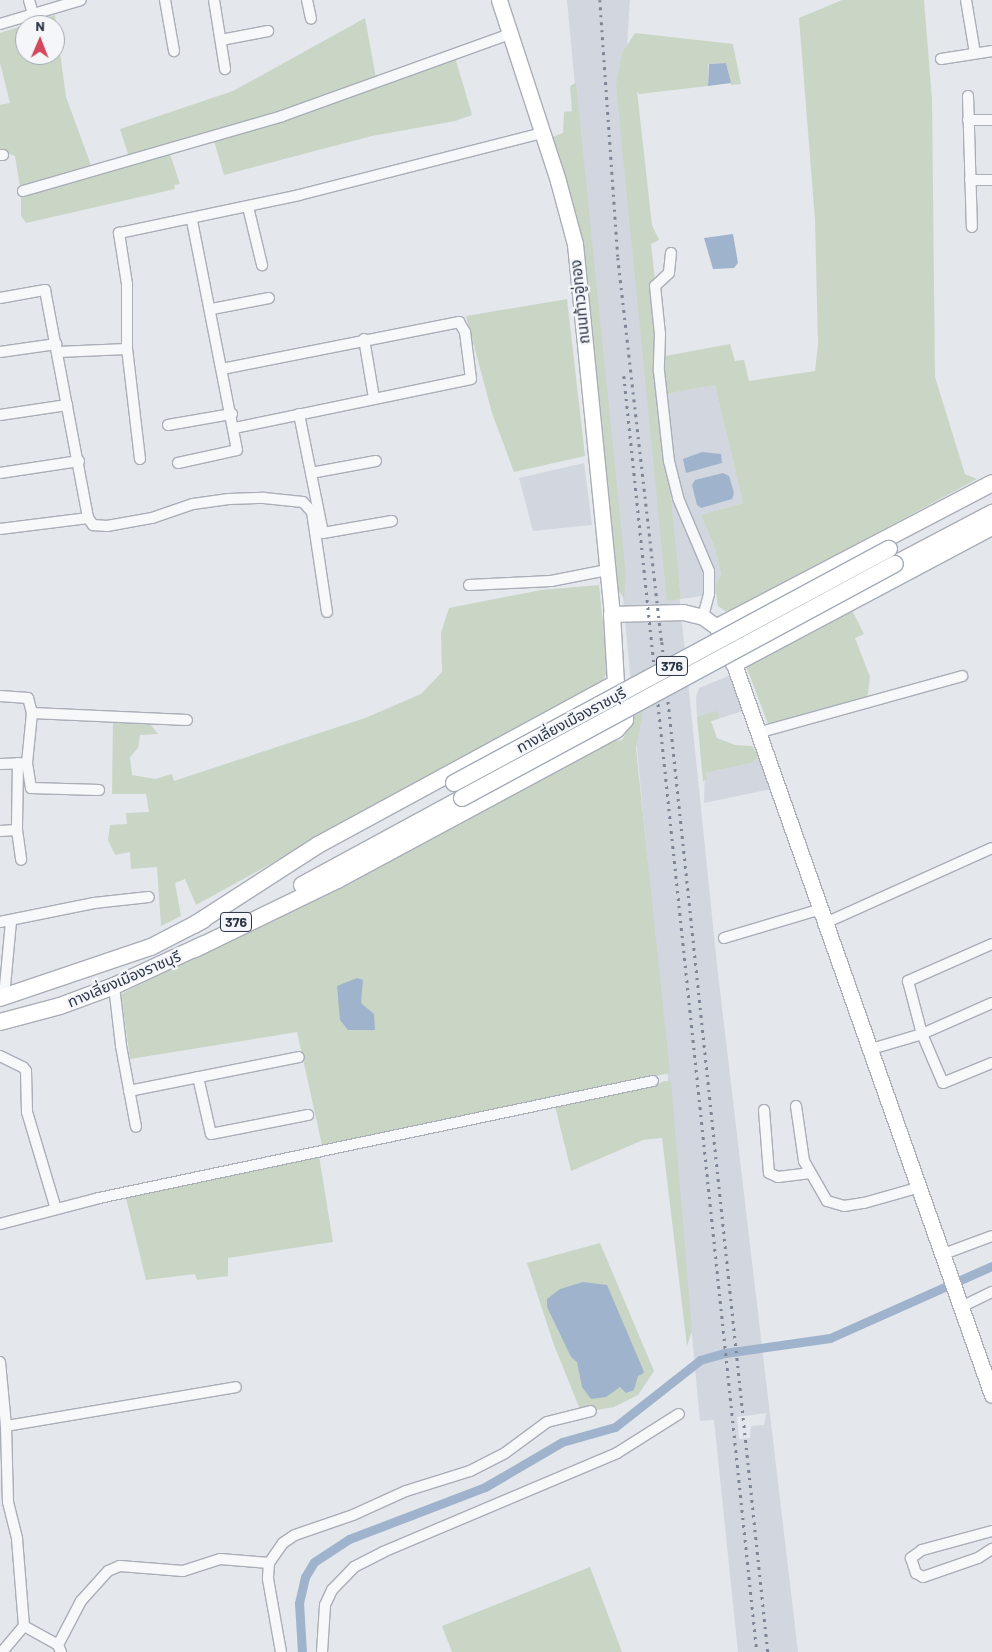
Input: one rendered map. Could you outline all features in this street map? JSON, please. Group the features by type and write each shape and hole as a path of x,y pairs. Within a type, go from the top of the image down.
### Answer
{"main road":[{"name":"ถนนท้าวอู่ทอง","path":"499,0 542,133 575,244 612,614"},
{"path":"717,627 992,483"},
{"name":"ทางเลี่ยงเมืองราชบุรี","path":"46,997 194,925 992,492"},
{"name":"ทางเลี่ยงเมืองราชบุรี","path":"1,1003 46,997 126,972 240,919 992,513"},
{"path":"734,664 992,526"},
{"path":"195,950 337,880 616,730 625,720 626,704 616,683 612,614 683,612 703,617 717,627 734,664 821,917 992,1395"},
{"path":"194,925 318,845 616,683"},
{"name":"ทางเลี่ยงเมืองราชบุรี","path":"0,1022 60,1006 114,986 195,950 240,919"},
{"name":"ทางเลี่ยงเมืองราชบุรี","path":"1,1003 151,947"}],"street":[{"path":"30,0 33,14"},
{"path":"0,24 81,0"},
{"path":"165,0 174,51"},
{"path":"214,0 225,69"},
{"path":"306,0 311,19"},
{"path":"966,0 975,53"},
{"path":"221,40 268,31"},
{"path":"23,191 282,116 510,34"},
{"path":"941,60 992,51"},
{"path":"968,96 972,227"},
{"path":"968,120 992,120"},
{"path":"140,459 126,350 127,284 119,233 192,220 248,207 542,133"},
{"path":"970,180 992,180"},
{"path":"248,207 262,265"},
{"path":"178,463 237,450 212,309 192,220"},
{"path":"671,254 669,273 655,286 660,334 659,371 669,462 678,498 709,571 709,594 703,617"},
{"path":"0,298 45,290 79,461 88,518 93,525 107,526 152,518 193,504 229,499 264,498 303,502 312,512 327,612"},
{"path":"212,309 269,298"},
{"path":"222,369 364,339 459,322 465,332 471,379 234,428"},
{"path":"364,339 374,398"},
{"path":"0,352 57,348 126,350"},
{"path":"0,415 68,405"},
{"path":"168,425 232,414"},
{"path":"299,414 323,533 392,520"},
{"path":"0,474 79,461"},
{"path":"310,474 376,461"},
{"path":"0,529 88,518"},
{"path":"469,585 551,581 607,570"},
{"path":"757,733 962,676"},
{"path":"0,696 28,698 32,712 23,763 17,830 21,860"},
{"path":"32,712 187,720"},
{"path":"0,764 23,763"},
{"path":"23,763 31,788 99,790"},
{"path":"0,831 17,830"},
{"path":"724,938 821,917 992,848"},
{"path":"1,1003 5,922 48,911 149,897"},
{"path":"992,944 908,981 922,1034 944,1083 992,1063"},
{"path":"114,986 136,1127"},
{"path":"868,1050 922,1034 992,1003"},
{"path":"0,1056 23,1066 26,1071 27,1112 56,1209"},
{"path":"129,1091 299,1057"},
{"path":"198,1077 211,1134 308,1115"},
{"path":"0,1224 56,1209 653,1082"},
{"path":"796,1106 809,1173 827,1201 844,1206 917,1188"},
{"path":"764,1110 769,1173 778,1177 809,1173"},
{"path":"942,1257 992,1236"},
{"path":"958,1303 992,1292"},
{"path":"0,1362 6,1426 8,1502 17,1539 24,1626 2,1652"},
{"path":"6,1426 236,1387"},
{"path":"281,1652 268,1579 268,1563 283,1543 296,1535 353,1516 406,1491 470,1471 505,1454 547,1422 591,1411"},
{"path":"322,1652 325,1605 332,1590 354,1567 383,1552 617,1453 680,1414"},
{"path":"992,1531 922,1550 911,1558 916,1573 922,1577 978,1558 992,1549"},
{"path":"24,1626 60,1648 81,1601 108,1570 120,1566 183,1571 220,1558 268,1563"}],"shaded area":[{"path":"567,0 630,0 626,62 666,394 715,385 743,503 701,515 715,549 721,574 715,586 716,594 681,599 668,486 717,965 798,1652 738,1652 714,1420 700,1421","holes":["766,1413 764,1425 751,1426 750,1438 739,1439 737,1417"]},
{"path":"584,463 592,525 533,531 519,478"},
{"path":"731,675 743,711 705,723 702,716 697,717 696,697 699,688"},
{"path":"759,756 771,789 704,803 705,773 752,763"}],"green space":[{"path":"842,0 924,0 932,99 935,377 965,474 977,479 728,613 718,606 715,586 721,574 715,549 701,515 743,503 715,385 666,394 660,357 730,344 735,361 744,360 749,381 815,371 818,345 815,220 799,18"},
{"path":"365,18 376,78 273,114 129,157 120,129 233,91"},
{"path":"15,28 15,65 62,65 66,97 92,168 20,187 15,156 0,150 0,105 10,103 0,63 0,33"},
{"path":"635,33 733,44 741,84 731,85 726,63 708,64 708,86 639,94 637,91 652,225 659,240 651,244 656,289 661,289 665,341 655,341 681,599 667,601 616,85 622,53"},
{"path":"455,57 472,115 455,121 372,136 224,175 214,141"},
{"path":"576,83 626,575 624,598 615,587 576,223 552,137 563,133 564,112 572,111 570,86"},
{"path":"170,154 180,184 174,185 175,189 26,223 21,216 21,196"},
{"path":"567,299 585,456 514,472 492,413 466,316"},
{"path":"599,585 608,669 603,681 196,905 185,879 175,883 181,916 161,926 157,867 131,869 130,852 115,855 108,840 110,825 127,824 126,813 149,812 146,794 112,794 113,719 150,724 158,734 140,735 138,748 130,757 132,775 155,779 172,774 174,781 365,718 421,694 442,672 441,633 449,608 541,590"},
{"path":"851,608 864,634 855,638 870,677 867,701 768,724 746,666"},
{"path":"717,711 720,718 711,721 717,738 735,745 752,746 759,756 752,763 705,773 707,779 703,781 697,717"},
{"path":"643,712 636,748 670,1073 322,1145 297,1032 130,1059 121,994 610,741 622,740 635,716"},
{"path":"664,1081 671,1081 692,1331 687,1346 662,1138 643,1140 571,1171 555,1106 657,1085"},
{"path":"319,1156 333,1242 228,1258 228,1276 197,1280 195,1274 146,1280 126,1198"},
{"path":"600,1243 654,1371 638,1395 614,1407 591,1411 579,1407 554,1345 527,1263"},
{"path":"590,1567 622,1652 452,1652 442,1626"}],"water":[{"path":"726,63 731,83 708,86 709,64"},
{"path":"733,234 738,263 734,268 713,269 704,238"},
{"path":"702,452 721,454 722,463 686,473 683,459"},
{"path":"723,473 729,476 734,493 732,499 701,508 697,505 692,485 695,480"},
{"path":"357,978 363,980 361,1003 374,1014 375,1030 348,1030 340,1020 337,986"},
{"path":"583,1282 607,1285 644,1373 638,1376 634,1390 626,1393 620,1387 606,1397 591,1399 582,1387 577,1362 571,1357 547,1307 547,1299 560,1289"}],"waterway":[{"path":"302,1652 299,1603 305,1577 314,1562 349,1539 485,1487 562,1442 615,1427 700,1360 725,1353 830,1338 992,1266"}],"railway":[{"path":"600,0 618,258 662,642 768,1652"},
{"path":"624,376 757,1652"}]}
